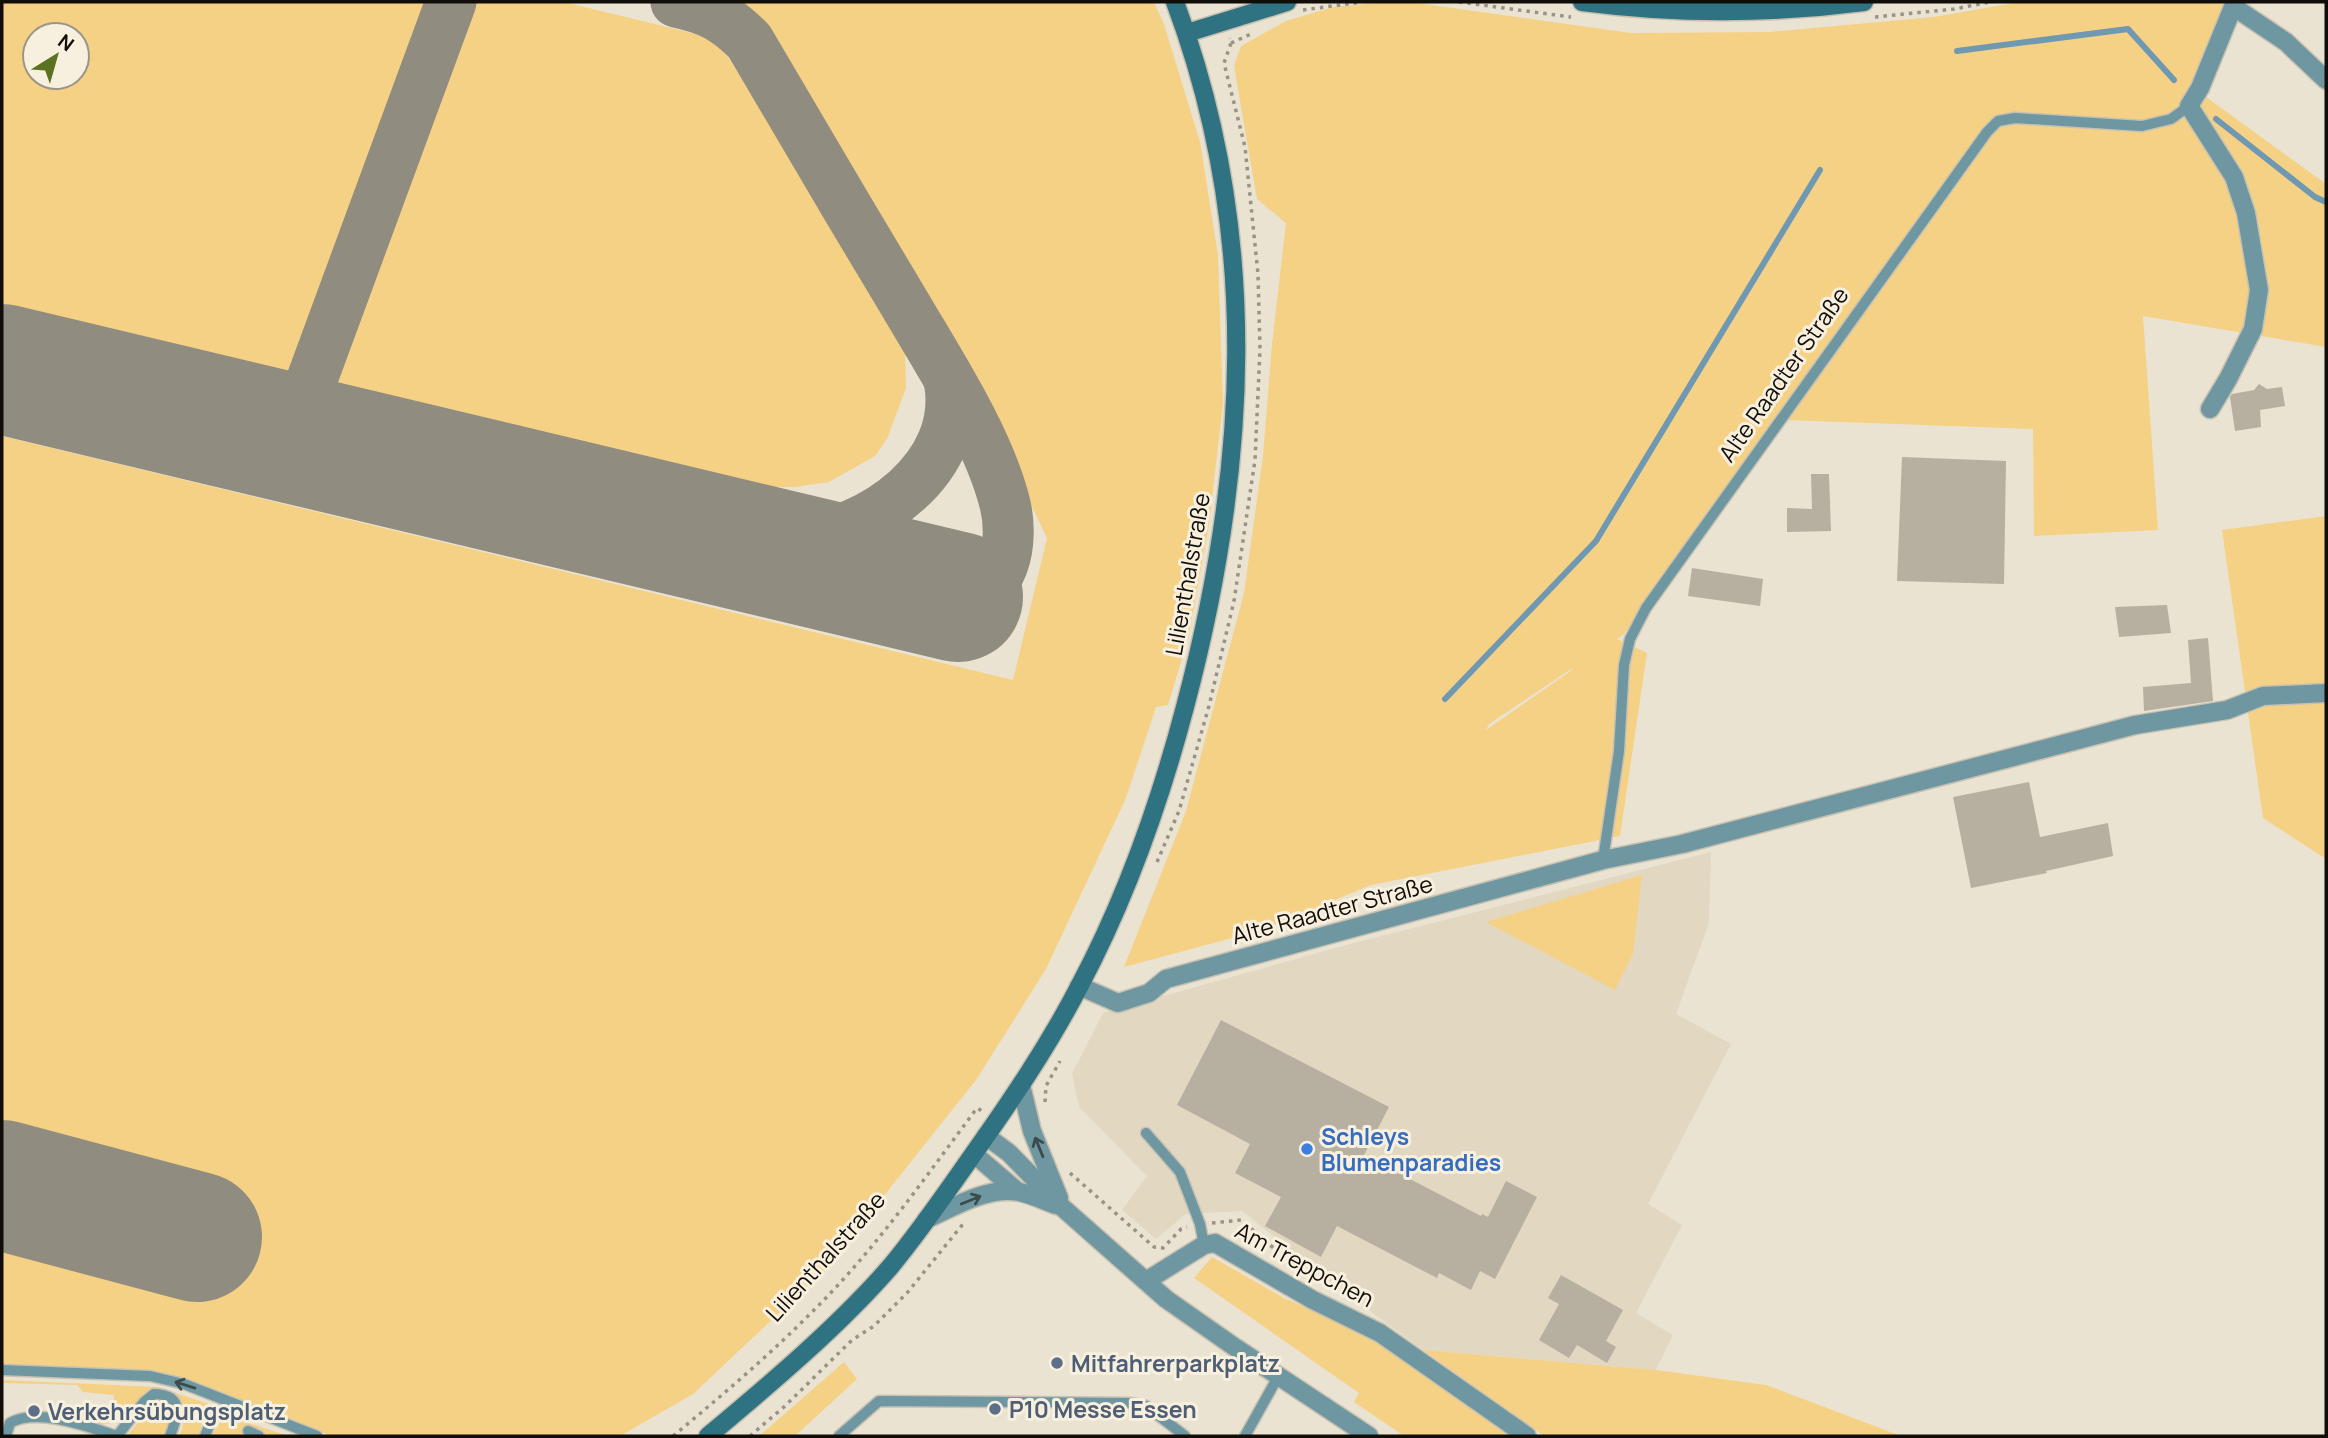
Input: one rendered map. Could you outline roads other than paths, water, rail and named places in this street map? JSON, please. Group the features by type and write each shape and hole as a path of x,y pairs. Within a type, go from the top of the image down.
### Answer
{"main road":[{"name":"Lilienthalstraße","path":"708,1436 839,1319 890,1267 928,1219 998,1120 1079,986 1112,918 1171,759 1199,655 1226,518 1236,401 1237,341 1234,263 1225,189 1203,91 1175,2"},
{"path":"1186,33 1287,2"},
{"path":"1582,2 1624,8 1747,11 1864,2"}],"street":[{"path":"2210,409 2253,329 2259,290 2246,213 2234,177 2189,106 2200,88 2235,4 2286,42 2326,80"},
{"name":"Alte Raadter Straße","path":"1079,986 1118,1003 1149,993 1166,979 1603,860 1682,844 2135,725 2227,710 2263,696 2326,693"},
{"path":"1021,1085 1032,1131 1063,1208"},
{"path":"986,1136 1009,1153 1063,1208 1166,1299 1369,1436"},
{"path":"974,1154 1017,1191 1063,1208"},
{"path":"928,1219 986,1194 1017,1191"},
{"name":"Am Treppchen","path":"1146,1281 1204,1245 1215,1243 1313,1300 1380,1333 1528,1436"}],"lane":[{"name":"Alte Raadter Straße","path":"1603,860 1619,751 1624,665 1630,639 1646,608 1987,132 1998,121 2015,118 2142,126 2171,119 2189,106"},
{"path":"1146,1133 1180,1172 1200,1224 1204,1245"},
{"path":"2,1370 150,1376 184,1384 317,1436"},
{"path":"1245,1436 1279,1375"},
{"path":"6,1436 10,1423 17,1419 38,1417 67,1421 117,1436 144,1402 155,1394 165,1394 174,1401 178,1409 170,1436"},
{"path":"839,1436 879,1401 1130,1403 1146,1406 1185,1436"},
{"path":"205,1436 213,1416 222,1407 237,1405"},
{"path":"248,1431 259,1436"}],"waterway":[{"path":"1957,51 2128,29 2174,80"},
{"path":"2216,119 2315,197 2326,202"},
{"path":"1445,699 1596,541 1820,170"}],"place":[{"name":"Schleys Blumenparadies","path":"1307,1149"},
{"name":"Mitfahrerparkplatz","path":"1057,1363"},
{"name":"P10 Messe Essen","path":"995,1409"},
{"name":"Verkehrsübungsplatz","path":"34,1411"}]}
